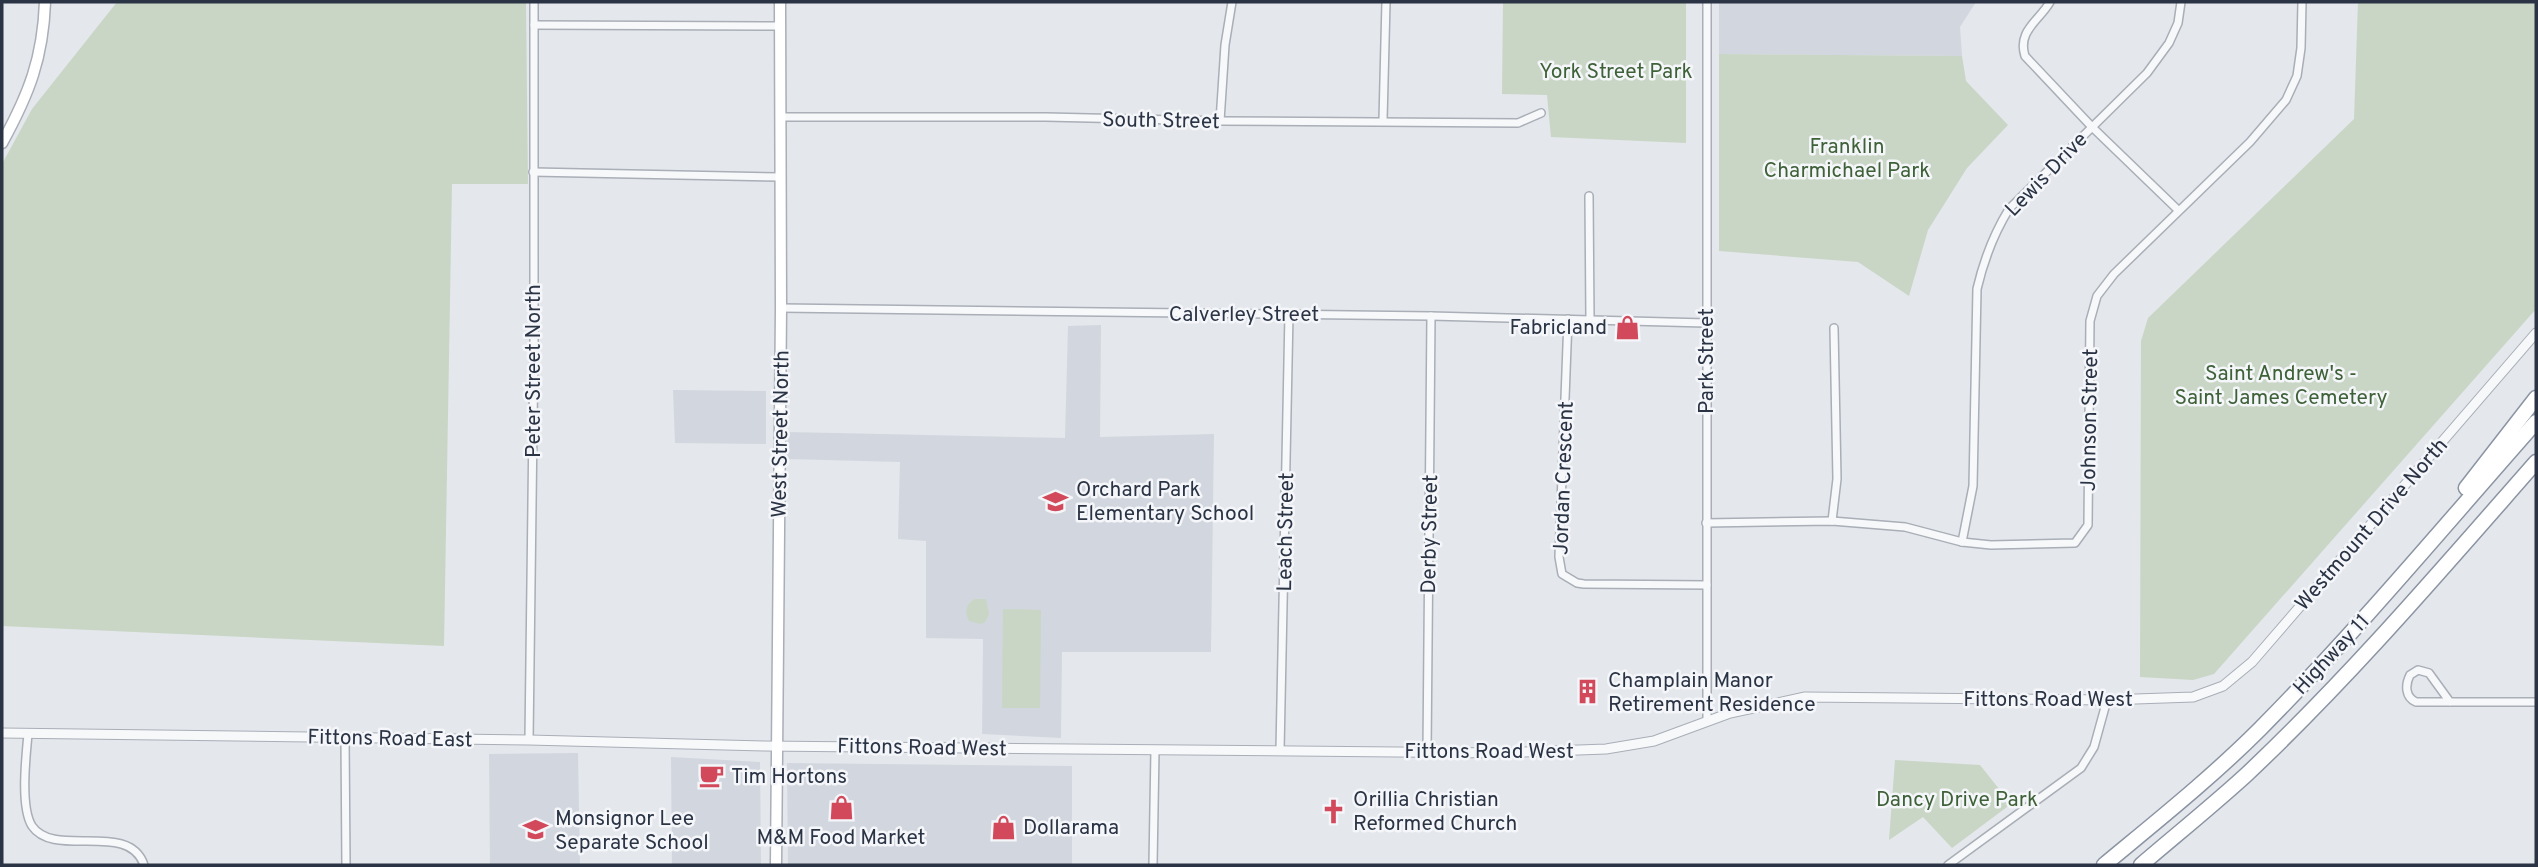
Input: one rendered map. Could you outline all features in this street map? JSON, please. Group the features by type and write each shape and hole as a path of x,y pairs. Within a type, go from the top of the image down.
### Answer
{"highway":[{"path":"2422,552 2451,508 2536,398"},
{"name":"Highway 11","path":"2104,865 2199,787 2258,731 2341,644 2536,422"},
{"name":"Highway 11","path":"2141,865 2245,775 2328,694 2414,602 2536,462"}],"main road":[{"path":"2,143 34,76 45,2"},
{"name":"West Street North","path":"776,865 781,308 780,2"}],"street":[{"name":"Peter Street North","path":"529,740 534,345 534,2"},
{"path":"1220,121 1225,45 1232,2"},
{"path":"1383,120 1386,2"},
{"name":"Park Street","path":"1707,2 1707,720"},
{"path":"2050,2 2025,36 2022,46 2025,56 2092,127 2178,210"},
{"name":"Lewis Drive","path":"1962,542 1973,486 1975,320 1977,289 1983,261 1994,234 2009,209 2147,72 2169,43 2178,23 2180,2"},
{"name":"Johnson Street","path":"1706,523 1832,521 1905,527 1962,542 1991,545 2075,543 2088,525 2090,321 2097,296 2114,274 2250,142 2286,100 2297,76 2301,48 2302,2"},
{"path":"534,25 780,26"},
{"name":"South Street","path":"780,117 1518,123 1541,113"},
{"path":"533,172 780,177"},
{"path":"1589,196 1590,320"},
{"name":"Calverley Street","path":"781,308 1432,316 1706,323"},
{"name":"Leach Street","path":"1280,750 1289,314"},
{"name":"Derby Street","path":"1427,752 1432,316"},
{"name":"Jordan Crescent","path":"1568,319 1559,557 1562,573 1577,583 1584,584 1707,585"},
{"path":"1832,521 1837,479 1834,328"},
{"name":"Westmount Drive North","path":"2193,697 2223,686 2252,662 2536,333"},
{"path":"2450,702 2429,673 2418,670 2408,678 2407,691 2413,702 2450,702 2536,702"},
{"name":"Fittons Road West","path":"778,746 1499,753 1606,749 1654,741 1707,720 1805,697 2106,700 2193,697"},
{"path":"1948,865 2081,768 2094,747 2106,700"},
{"name":"Fittons Road East","path":"2,733 778,746"},
{"path":"28,734 25,787 32,826 41,834 64,840 122,843 133,850 144,865"},
{"path":"345,737 346,865"},
{"path":"1153,865 1155,750"}],"shaded area":[{"path":"1719,2 1976,2 1960,27 1962,56 1719,54"},
{"name":"Orchard Park Elementary School","path":"1101,325 1100,437 1214,434 1211,652 1062,652 1061,738 982,734 983,639 926,638 926,541 898,539 900,462 787,459 788,432 1065,438 1068,326"},
{"path":"673,390 766,391 766,444 675,443"},
{"name":"Monsignor Lee Separate School","path":"578,753 580,865 490,865 489,754"},
{"path":"671,757 760,762 761,865 672,865"},
{"path":"787,763 1072,766 1072,865 788,865"}],"green space":[{"path":"117,2 526,2 528,184 452,184 444,646 2,626 2,164 32,109"},
{"name":"York Street Park","path":"1503,2 1686,2 1686,143 1551,137 1547,95 1502,94"},
{"name":"Saint Andrew's - Saint James Cemetery","path":"2358,2 2536,2 2536,309 2214,674 2193,680 2140,677 2141,341 2148,318 2354,119"},
{"name":"Franklin Charmichael Park","path":"1719,54 1962,56 1966,81 2008,125 1967,168 1928,230 1909,296 1858,262 1719,251"},
{"path":"975,599 986,599 989,614 985,622 980,624 969,621 967,615 968,606"},
{"path":"1003,609 1041,610 1040,708 1002,708"},
{"name":"Dancy Drive Park","path":"1895,760 1980,765 2011,804 1952,848 1923,817 1889,840"}],"place":[{"name":"Fabricland","path":"1627,327"},
{"name":"Orchard Park Elementary School","path":"1056,501"},
{"name":"Champlain Manor Retirement Residence","path":"1588,692"},
{"name":"Tim Hortons","path":"711,776"},
{"name":"M&M Food Market","path":"841,808"},
{"name":"Orillia Christian Reformed Church","path":"1333,811"},
{"name":"Dollarama","path":"1003,827"},
{"name":"Monsignor Lee Separate School","path":"535,830"}]}
